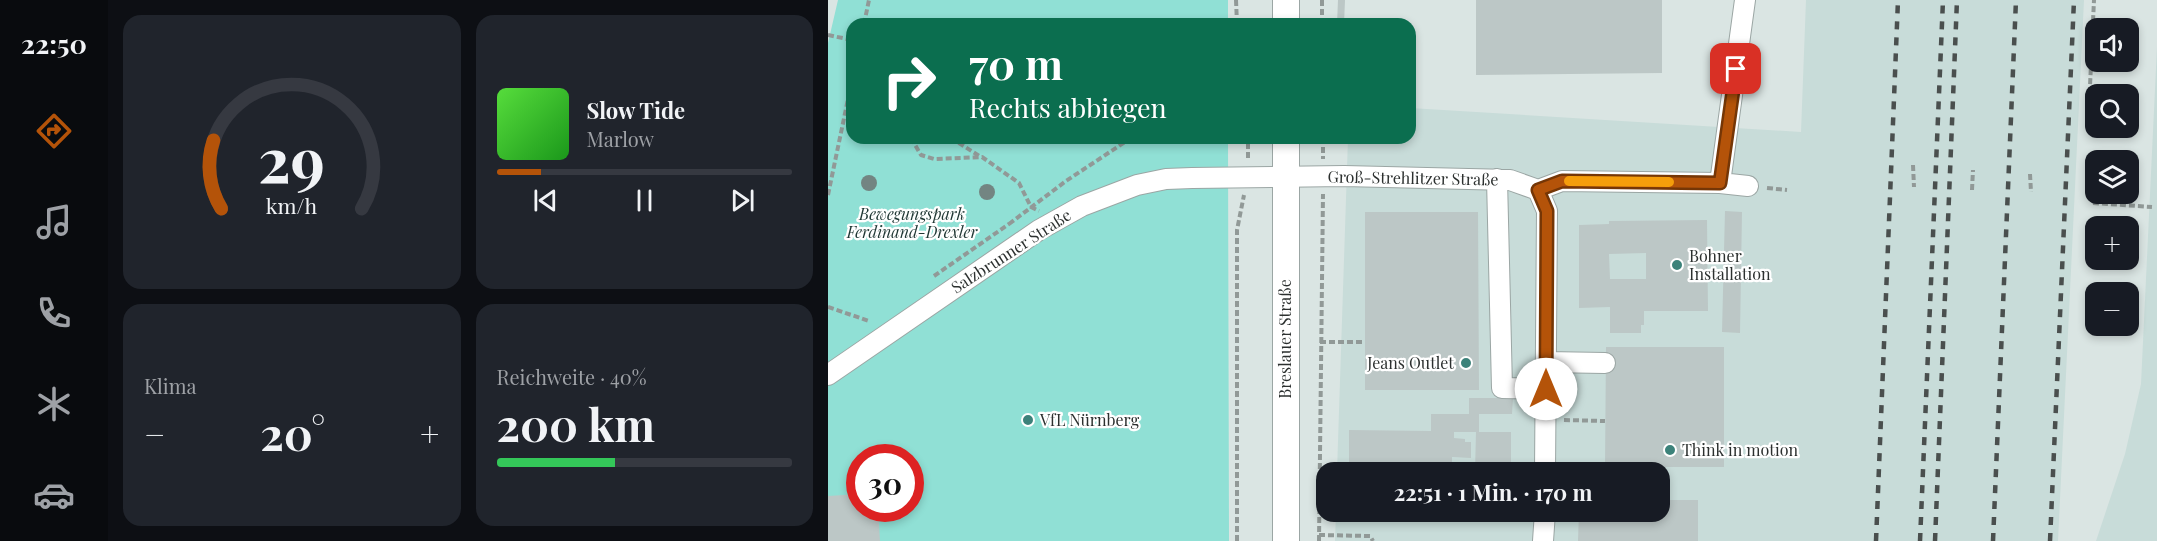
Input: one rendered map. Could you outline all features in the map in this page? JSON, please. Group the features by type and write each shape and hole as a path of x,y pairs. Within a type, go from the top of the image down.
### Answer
{"main road":[{"path":"1286,0 1286,18"},
{"name":"Breslauer Straße","path":"1286,144 1286,541"}],"street":[{"path":"1720,183 1745,0"},
{"name":"Groß-Strehlitzer Straße","path":"1286,179 1323,177 1497,179 1509,180 1538,190"},
{"name":"Salzbrunner Straße","path":"828,375 1021,243 1082,206 1137,184 1166,179 1286,179"},
{"path":"1497,179 1502,388 1546,389"},
{"path":"1545,462 1547,211 1538,190 1562,181 1720,183 1748,186"},
{"path":"1546,362 1605,363"},
{"path":"1543,541 1544,522"}],"path":[{"path":"865,18 869,0"},
{"path":"1236,0 1237,18"},
{"path":"1322,0 1322,18"},
{"path":"2090,84 2094,0"},
{"path":"828,35 846,39"},
{"path":"828,195 846,109"},
{"path":"915,144 921,155 934,159 982,157"},
{"path":"961,144 1018,183 1031,207"},
{"path":"1021,243 1009,224 1122,144"},
{"path":"1319,541 1323,144"},
{"path":"1913,165 1914,187"},
{"path":"1972,190 1973,170"},
{"path":"2030,174 2031,192"},
{"path":"1237,541 1238,230 1248,178"},
{"path":"2093,204 2152,207"},
{"path":"828,307 869,321"},
{"path":"1320,342 1365,342"},
{"path":"1545,420 1605,422"},
{"path":"1319,535 1370,536 1373,541"}],"shaded area":[{"path":"1806,0 2084,0 2058,541 1335,541 1336,522 1670,522 1670,462 1337,462 1348,144 1416,144 1416,108 1801,132"},
{"path":"2157,47 2157,541 2096,541 2125,454 2141,384"}],"green space":[{"name":"Bewegungspark Ferdinand-Drexler","path":"838,0 1228,0 1228,18 846,18 846,144 1228,144 1229,541 828,541 828,43"}],"building":[{"path":"1338,0 1345,0 1344,18 1337,18"},
{"path":"1476,0 1662,0 1662,73 1476,75"},
{"path":"1725,211 1742,212 1740,333 1722,332"},
{"path":"1365,212 1478,212 1479,390 1365,390"},
{"name":"Bohner Installation","path":"1707,220 1708,311 1644,311 1644,325 1641,325 1641,333 1610,333 1610,307 1579,308 1579,225 1609,224 1609,221","holes":["1646,253 1646,279 1610,279 1609,254"]},
{"path":"1606,347 1724,347 1724,467 1670,467 1670,462 1605,462"},
{"path":"1469,398 1513,398 1512,414 1479,414 1479,432 1511,432 1511,462 1475,462 1476,432 1454,432 1454,438 1471,442 1471,458 1452,457 1452,462 1349,462 1349,430 1431,431 1431,414 1469,414"},
{"path":"846,495 846,522 879,522 880,541 828,541 828,496"},
{"path":"1670,500 1698,500 1698,541 1578,541 1579,522 1670,522"}],"railway":[{"path":"1876,541 1898,0"},
{"path":"1920,541 1943,0"},
{"path":"1935,541 1957,0"},
{"path":"1993,541 2016,0"},
{"path":"2050,541 2074,0"}],"slow traffic":[{"path":"1569,181 1669,182"}],"place":[{"name":"Bohner Installation","path":"1677,265"},
{"name":"Jeans Outlet","path":"1466,363"},
{"name":"VfL Nürnberg","path":"1028,420"},
{"name":"Think in motion","path":"1670,450"}],"route":[{"path":"1546,389 1547,211 1538,190 1562,181 1720,183 1736,69"}]}
